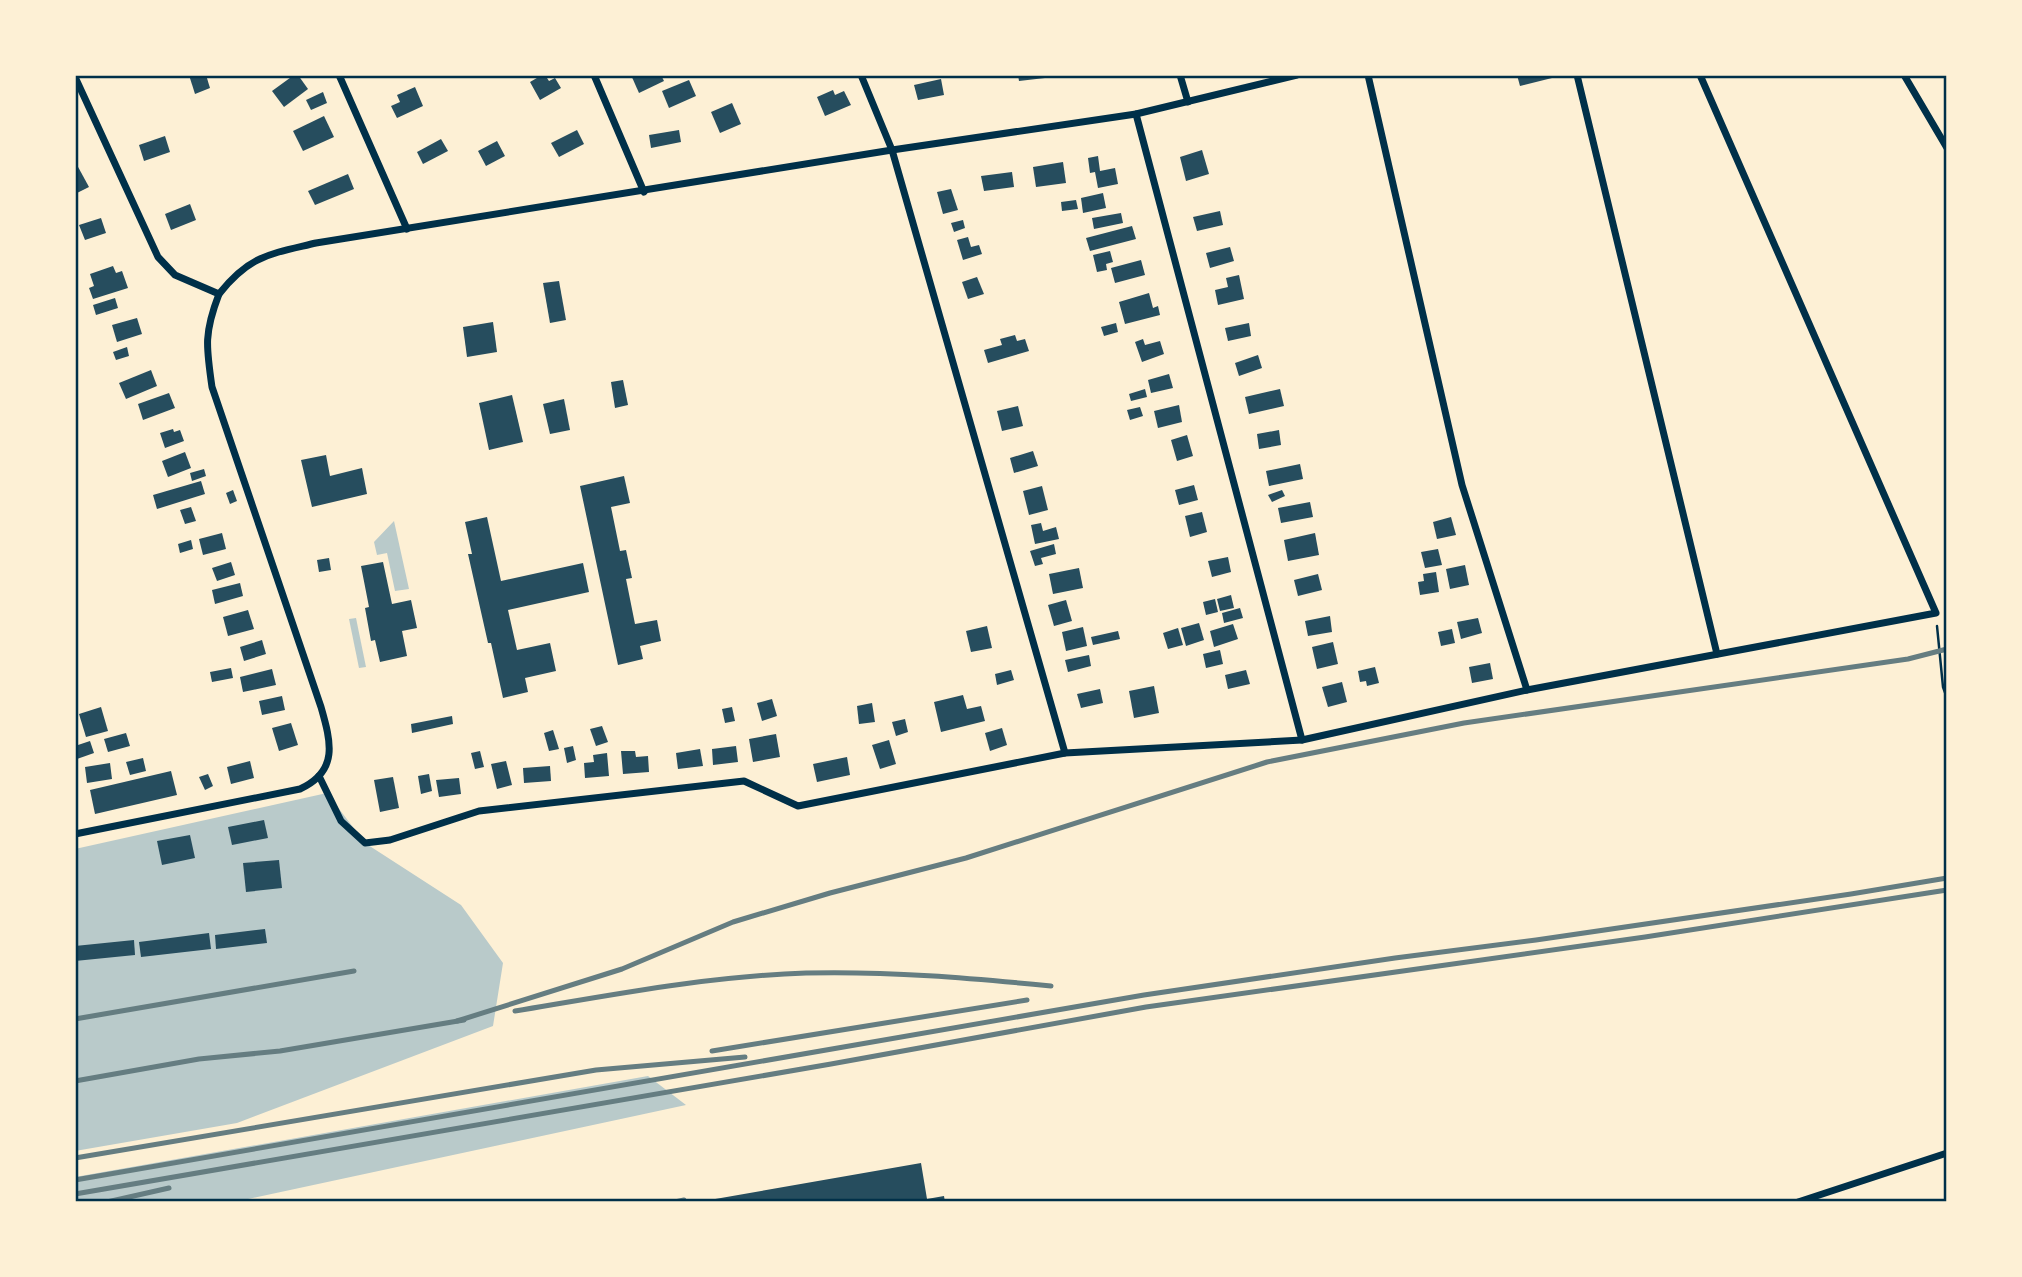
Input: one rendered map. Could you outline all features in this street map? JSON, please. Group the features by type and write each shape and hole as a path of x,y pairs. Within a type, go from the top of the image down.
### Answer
{"street":[{"path":"339,75 407,229"},
{"path":"594,75 644,192"},
{"path":"861,75 892,150 1065,753"},
{"path":"1180,75 1188,102"},
{"path":"75,834 300,789 319,776 329,759 326,724 212,387 206,349 208,321 219,294 236,273 265,255 316,243 892,150 1136,114 1297,75"},
{"path":"1368,75 1462,485 1527,690"},
{"path":"1577,75 1717,654"},
{"path":"319,776 341,821 365,843 390,840 479,811 744,781 798,806 1065,753 1302,740 1527,690 1936,613 1700,75"},
{"path":"1904,75 1947,148"},
{"path":"75,77 158,257 175,275 219,294"},
{"path":"1136,114 1302,740"},
{"path":"1798,1202 1947,1153"}],"path":[{"path":"1936,613 1943,687 1947,698"}],"shaded area":[{"path":"394,521 409,589 395,591 387,553 377,555 374,542"},
{"path":"356,618 366,667 359,668 349,619"},
{"path":"327,793 365,843 461,905 503,963 493,1026 237,1123 75,1151 75,849"},
{"path":"648,1076 686,1105 248,1199 249,1202 75,1202 75,1177"}],"building":[{"path":"189,75 206,75 210,88 195,94"},
{"path":"298,75 308,89 284,107 272,91"},
{"path":"542,75 549,81 555,78 561,88 540,100 530,82"},
{"path":"631,75 661,75 664,81 639,93"},
{"path":"1018,75 1045,75 1045,78 1019,81"},
{"path":"1517,75 1551,75 1552,78 1520,86"},
{"path":"941,79 944,95 918,100 914,85"},
{"path":"689,80 696,96 669,108 662,91"},
{"path":"415,87 423,106 397,118 391,106 400,102 397,95"},
{"path":"833,90 835,95 844,91 851,105 825,116 817,97"},
{"path":"323,92 327,103 311,110 306,100"},
{"path":"732,103 741,124 720,133 711,112"},
{"path":"324,116 334,137 303,151 293,131"},
{"path":"577,130 584,144 559,157 551,143"},
{"path":"679,130 681,142 651,148 649,135"},
{"path":"165,136 170,152 144,161 139,145"},
{"path":"441,139 448,151 423,164 417,152"},
{"path":"497,141 505,156 486,166 478,151"},
{"path":"1202,150 1209,174 1186,181 1180,157"},
{"path":"1098,156 1100,171 1115,168 1118,184 1098,188 1095,172 1090,173 1088,158"},
{"path":"1063,162 1066,183 1036,187 1033,167"},
{"path":"77,165 89,187 75,194 75,166"},
{"path":"1012,172 1014,187 984,191 981,176"},
{"path":"348,174 354,189 315,205 308,191"},
{"path":"951,189 958,210 943,214 937,192"},
{"path":"1103,193 1106,208 1083,213 1081,198"},
{"path":"1076,200 1078,209 1062,211 1061,202"},
{"path":"190,204 196,220 171,230 165,214"},
{"path":"1220,211 1223,225 1197,231 1193,217"},
{"path":"1121,213 1123,223 1094,229 1092,218"},
{"path":"101,218 106,233 85,240 79,225"},
{"path":"963,220 965,228 954,232 951,223"},
{"path":"1132,226 1136,239 1090,251 1086,238"},
{"path":"968,237 971,247 979,245 982,254 963,260 957,240"},
{"path":"1230,247 1234,261 1210,268 1206,253"},
{"path":"1110,251 1113,262 1106,264 1107,270 1097,272 1093,255"},
{"path":"1141,260 1145,275 1115,283 1111,268"},
{"path":"113,266 116,273 122,271 128,288 93,299 89,288 94,286 90,274"},
{"path":"1239,275 1244,299 1218,305 1215,290 1228,287 1226,278"},
{"path":"977,277 984,294 968,299 962,282"},
{"path":"559,281 566,320 550,323 543,283"},
{"path":"1149,293 1153,308 1158,306 1160,315 1125,324 1119,302"},
{"path":"115,298 118,308 96,315 93,305"},
{"path":"137,318 142,334 117,342 112,325"},
{"path":"493,322 497,352 467,357 463,327"},
{"path":"1116,323 1118,332 1104,336 1101,327"},
{"path":"1249,323 1251,336 1228,341 1225,328"},
{"path":"1015,335 1017,341 1025,339 1029,351 988,363 984,350 1002,345 1000,339"},
{"path":"1143,339 1145,345 1160,341 1164,354 1142,362 1135,342"},
{"path":"127,347 129,356 116,360 113,352"},
{"path":"1258,355 1262,368 1239,376 1235,363"},
{"path":"151,370 157,386 126,399 119,383"},
{"path":"1169,374 1173,388 1151,393 1148,380"},
{"path":"623,380 628,405 615,408 611,382"},
{"path":"1145,389 1147,397 1131,401 1129,394"},
{"path":"1280,389 1284,406 1249,414 1245,397"},
{"path":"169,393 175,408 143,420 138,404"},
{"path":"512,395 523,442 489,450 479,403"},
{"path":"564,399 570,430 550,434 543,404"},
{"path":"1179,405 1182,422 1158,428 1154,411"},
{"path":"1018,406 1023,426 1002,431 997,411"},
{"path":"1140,407 1143,416 1130,420 1127,410"},
{"path":"173,429 174,432 180,430 184,441 165,448 160,433"},
{"path":"1279,430 1281,445 1259,449 1257,434"},
{"path":"1187,435 1193,456 1177,461 1171,440"},
{"path":"1033,451 1038,466 1014,473 1010,458"},
{"path":"185,452 191,468 168,477 162,461"},
{"path":"326,455 330,476 362,468 367,494 312,507 301,460"},
{"path":"1300,464 1303,479 1269,486 1266,471"},
{"path":"204,469 206,476 192,481 190,473"},
{"path":"624,476 630,503 611,507 620,551 626,550 632,578 626,579 635,624 657,620 661,641 640,646 643,659 618,665 580,486"},
{"path":"201,481 205,494 157,509 153,495"},
{"path":"1194,485 1198,500 1179,505 1175,490"},
{"path":"1042,486 1048,510 1029,515 1023,491"},
{"path":"233,490 237,501 230,504 226,493"},
{"path":"1282,490 1285,496 1272,502 1268,495"},
{"path":"1310,502 1313,517 1281,523 1278,508"},
{"path":"191,507 196,521 185,524 180,510"},
{"path":"1202,512 1207,532 1190,537 1185,516"},
{"path":"487,517 501,581 583,563 589,592 508,610 517,650 550,643 556,671 525,678 528,692 503,698 468,554 472,554 465,522"},
{"path":"1451,517 1456,535 1437,539 1433,522"},
{"path":"1041,523 1043,531 1056,527 1059,539 1035,544 1031,525"},
{"path":"222,533 226,549 203,555 199,539"},
{"path":"1315,533 1319,555 1288,561 1284,540"},
{"path":"191,540 193,549 180,553 178,544"},
{"path":"1054,544 1056,554 1041,558 1043,564 1035,566 1030,551"},
{"path":"1438,549 1442,565 1425,568 1421,552"},
{"path":"1228,557 1231,572 1212,577 1208,561"},
{"path":"329,558 331,570 319,572 317,560"},
{"path":"231,562 235,575 217,581 212,568"},
{"path":"383,562 392,604 411,600 417,628 402,631 407,656 380,662 375,640 371,641 365,608 369,607 361,566"},
{"path":"1465,565 1469,585 1450,589 1446,569"},
{"path":"1079,568 1083,588 1053,594 1049,574"},
{"path":"1436,572 1439,592 1420,595 1418,582 1424,581 1423,574"},
{"path":"1318,574 1322,590 1298,596 1294,580"},
{"path":"240,583 243,596 215,604 212,590"},
{"path":"1231,595 1234,608 1220,611 1217,599"},
{"path":"1215,599 1218,612 1206,615 1203,602"},
{"path":"1066,600 1072,621 1054,626 1048,605"},
{"path":"1240,608 1243,618 1224,623 1222,613"},
{"path":"248,610 254,629 228,636 223,617"},
{"path":"1330,616 1332,632 1308,636 1305,621"},
{"path":"1478,618 1482,633 1461,639 1457,622"},
{"path":"1199,623 1204,640 1186,646 1181,628"},
{"path":"1233,624 1238,639 1214,647 1210,631"},
{"path":"987,626 992,648 971,652 966,631"},
{"path":"1083,627 1087,646 1066,651 1062,632"},
{"path":"1178,628 1183,645 1168,649 1163,633"},
{"path":"1452,629 1455,643 1441,646 1438,632"},
{"path":"1118,631 1120,639 1093,645 1091,637"},
{"path":"262,640 266,654 244,661 240,647"},
{"path":"1333,642 1338,664 1317,669 1312,647"},
{"path":"1220,650 1223,664 1206,668 1203,654"},
{"path":"1089,655 1091,666 1068,672 1065,660"},
{"path":"1490,663 1493,679 1472,683 1469,667"},
{"path":"1375,667 1379,683 1367,686 1366,681 1360,682 1358,671"},
{"path":"231,668 233,678 212,682 210,672"},
{"path":"272,669 276,685 243,692 240,677"},
{"path":"1011,670 1014,680 997,685 995,674"},
{"path":"1246,670 1250,684 1228,689 1225,675"},
{"path":"1342,682 1347,702 1328,707 1322,687"},
{"path":"1154,686 1159,713 1134,718 1129,691"},
{"path":"1100,689 1103,703 1081,708 1077,694"},
{"path":"963,695 967,709 981,706 985,721 941,732 934,702"},
{"path":"282,696 285,710 262,715 259,701"},
{"path":"772,699 777,716 762,721 757,703"},
{"path":"872,703 875,722 859,724 857,706"},
{"path":"101,707 108,731 86,737 79,714"},
{"path":"732,707 735,721 725,723 722,709"},
{"path":"452,716 453,724 412,733 411,724"},
{"path":"905,719 908,732 896,736 892,722"},
{"path":"291,723 298,745 279,751 272,728"},
{"path":"602,726 608,742 596,746 590,729"},
{"path":"1002,728 1007,745 990,751 985,733"},
{"path":"553,730 559,749 549,751 544,733"},
{"path":"126,733 130,746 108,752 104,739"},
{"path":"776,734 780,757 753,762 749,739"},
{"path":"889,740 896,764 880,769 872,745"},
{"path":"90,741 94,753 77,759 75,746"},
{"path":"573,746 576,760 567,763 564,748"},
{"path":"736,746 738,762 713,765 712,749"},
{"path":"700,749 703,766 678,769 676,753"},
{"path":"480,751 484,767 475,769 471,753"},
{"path":"621,751 635,751 636,757 648,756 649,772 623,774"},
{"path":"607,753 609,776 585,778 584,763 594,762 593,755"},
{"path":"847,757 850,775 817,782 813,764"},
{"path":"143,758 146,771 130,775 126,762"},
{"path":"250,761 254,778 231,784 227,767"},
{"path":"506,761 512,785 497,789 491,764"},
{"path":"110,763 112,779 87,783 85,767"},
{"path":"550,766 551,781 524,783 523,768"},
{"path":"171,771 177,795 95,814 90,790"},
{"path":"208,774 213,786 205,790 199,777"},
{"path":"429,774 432,791 421,794 418,776"},
{"path":"393,777 399,808 380,812 374,780"},
{"path":"459,778 461,794 439,797 436,780"},
{"path":"264,820 268,838 232,845 228,827"},
{"path":"190,835 195,858 162,865 157,841"},
{"path":"279,860 282,888 246,892 243,863"},
{"path":"265,929 267,943 216,949 215,935"},
{"path":"209,933 211,949 141,957 139,942"},
{"path":"134,940 135,955 75,961 75,946"},
{"path":"921,1163 927,1199 944,1196 945,1202 698,1202"}],"railway":[{"path":"457,1021 622,969 733,922 830,893 966,858 1267,762 1464,723 1908,659 1947,649"},
{"path":"75,1180 1144,995 1947,878"},
{"path":"75,1194 1146,1007 1645,937 1947,890"},
{"path":"75,1019 354,971"},
{"path":"515,1011 697,982 806,973 929,976 1051,986"},
{"path":"712,1051 1027,1000"},
{"path":"75,1081 199,1059 280,1051 464,1020"},
{"path":"75,1158 596,1070 745,1057"},
{"path":"107,1202 169,1188"},
{"path":"675,1202 684,1200"}]}
